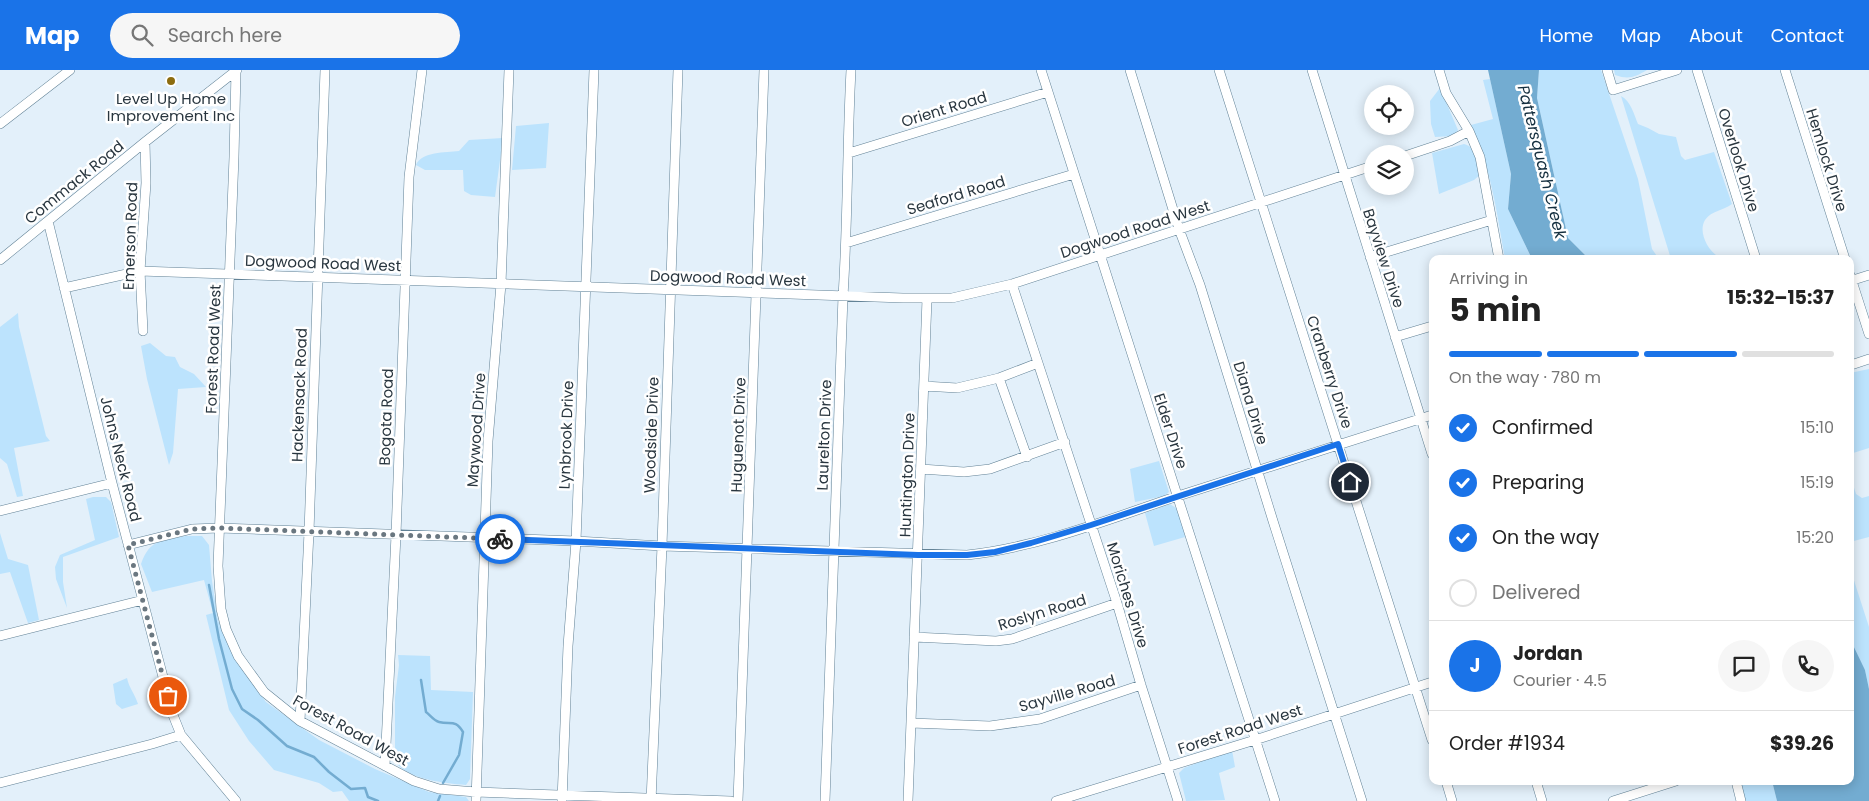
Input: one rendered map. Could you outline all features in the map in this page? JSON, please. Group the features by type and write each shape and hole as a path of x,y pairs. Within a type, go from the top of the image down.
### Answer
{"street":[{"path":"0,124 70,70"},
{"name":"Hackensack Road","path":"300,721 309,532 325,70"},
{"name":"Bogota Road","path":"385,766 396,535 409,177 422,70"},
{"name":"Maywood Drive","path":"476,796 488,441 501,284 509,70"},
{"name":"Lynbrook Drive","path":"562,798 568,646 576,541 594,70"},
{"name":"Woodside Drive","path":"651,799 662,546 678,70"},
{"name":"Huguenot Drive","path":"738,801 764,70"},
{"name":"Laurelton Drive","path":"825,801 851,70"},
{"name":"Elder Drive","path":"1041,70 1275,801"},
{"name":"Diana Drive","path":"1130,70 1180,229 1200,285 1272,521 1362,801"},
{"name":"Cranberry Drive","path":"1219,70 1429,730"},
{"name":"Bayview Drive","path":"1312,70 1429,444"},
{"path":"1439,70 1446,93 1469,131 1480,157 1498,255"},
{"path":"1607,70 1614,90 1678,70"},
{"name":"Overlook Drive","path":"1696,70 1755,255"},
{"name":"Hemlock Drive","path":"1785,70 1844,255"},
{"name":"Commack Road","path":"0,260 236,71"},
{"name":"Forest Road West","path":"236,71 218,586 226,629 238,656 264,692 300,721 414,781 439,789 476,796 731,801"},
{"name":"Orient Road","path":"848,153 1048,92"},
{"path":"1414,153 1450,141 1469,131"},
{"name":"Emerson Road","path":"143,331 140,270 146,183 145,142"},
{"name":"Dogwood Road West","path":"64,288 140,270 927,299 952,298 1012,284 1364,169"},
{"name":"Seaford Road","path":"846,243 1074,174"},
{"path":"1370,257 1492,220"},
{"name":"Johns Neck Road","path":"48,221 112,482 172,714 181,735 236,801"},
{"path":"1854,278 1869,275"},
{"name":"Moriches Drive","path":"1012,284 1066,442 1178,801"},
{"path":"1854,288 1869,334"},
{"name":"Huntington Drive","path":"908,801 927,299"},
{"path":"1395,338 1429,327"},
{"path":"1854,364 1869,359"},
{"path":"924,386 957,388 999,378 1038,363"},
{"path":"999,378 1027,457"},
{"path":"128,545 192,529 219,528 576,541 662,546 967,555 995,552 1091,525 1429,416"},
{"path":"921,469 976,472 1027,457 1066,442"},
{"path":"0,511 112,482"},
{"path":"0,636 143,600"},
{"name":"Roslyn Road","path":"914,637 996,641 1012,639 1117,603"},
{"name":"Forest Road West","path":"1056,801 1087,797 1167,766 1255,740 1429,683"},
{"name":"Sayville Road","path":"912,723 990,726 1040,719 1141,685"},
{"path":"0,783 181,735"},
{"path":"1447,785 1452,801"},
{"path":"1537,785 1542,801"},
{"path":"1613,801 1663,785"},
{"path":"1737,785 1741,801"}],"shaded area":[{"path":"1539,70 1601,70 1638,179 1652,249 1656,255 1585,255 1568,238 1537,98"},
{"path":"1614,70 1647,70 1635,76 1620,77 1615,75"},
{"path":"1490,79 1511,174 1508,209 1530,255 1504,255 1496,208 1484,158 1471,125 1493,119 1483,80"},
{"path":"1440,88 1458,130 1453,136 1435,137 1431,124 1430,101"},
{"path":"1621,96 1630,105 1638,124 1659,134 1676,137 1681,156 1685,160 1714,152 1732,204 1714,212 1705,220 1703,225 1706,243 1716,255 1670,255"},
{"path":"549,123 546,168 512,170 516,126"},
{"path":"503,138 495,197 471,195 464,191 463,170 425,170 416,165 419,160 429,155 459,151 469,140"},
{"path":"1464,144 1472,148 1478,160 1481,174 1474,180 1439,194 1432,153"},
{"path":"18,313 19,327 46,436 50,441 14,448 23,496 17,497 7,464 0,458 0,327"},
{"path":"150,343 166,356 175,357 180,367 194,374 206,387 178,389 173,453 169,465 147,379 141,346"},
{"path":"1869,369 1869,448 1854,453 1854,372"},
{"path":"1159,461 1169,492 1164,496 1135,502 1130,469"},
{"path":"1854,488 1856,494 1862,498 1869,496 1869,537 1854,541"},
{"path":"106,497 111,502 119,537 63,557 63,582 67,608 56,579 55,567 60,555 95,540 86,499"},
{"path":"1170,504 1179,510 1185,537 1154,546 1145,513"},
{"path":"0,533 8,559 28,565 39,620 28,623 10,572 0,574"},
{"path":"186,536 202,536 209,545 218,620 236,661 266,702 319,740 375,769 429,792 466,797 469,801 349,801 342,791 333,792 319,783 274,770 249,741 229,710 206,615 213,613 204,580 152,592 141,564 153,545 164,540"},
{"path":"1854,580 1869,627 1869,689 1865,670 1854,649"},
{"path":"398,655 430,656 431,690 473,692 470,779 466,785 438,782 418,777 401,768 395,762 395,697 399,665"},
{"path":"127,678 138,704 122,709 116,704 113,684"},
{"path":"1232,750 1235,767 1219,773 1225,800 1186,801 1179,773 1184,768"},
{"path":"1740,785 1773,785 1777,801 1745,801"}],"water":[{"name":"Pattersquash Creek","path":"1488,70 1539,70 1537,98 1568,238 1585,255 1530,255 1508,209 1511,174"},
{"path":"1854,647 1865,670 1869,689 1869,801 1777,801 1773,785 1854,785"}],"waterway":[{"path":"209,585 219,639 232,689 242,709 258,720 287,746 314,757 329,772 351,789 365,788 368,797 378,801"},
{"path":"421,680 426,712 437,721 458,725 463,732 459,755 443,783"},
{"path":"438,801 440,796"}],"way so far":[{"path":"168,696 128,545 192,529 219,528 500,539"}],"place":[{"name":"Level Up Home Improvement Inc","path":"171,81"}],"route":[{"path":"500,539 918,555 967,555 995,552 1031,543 1338,444 1350,482"}]}
